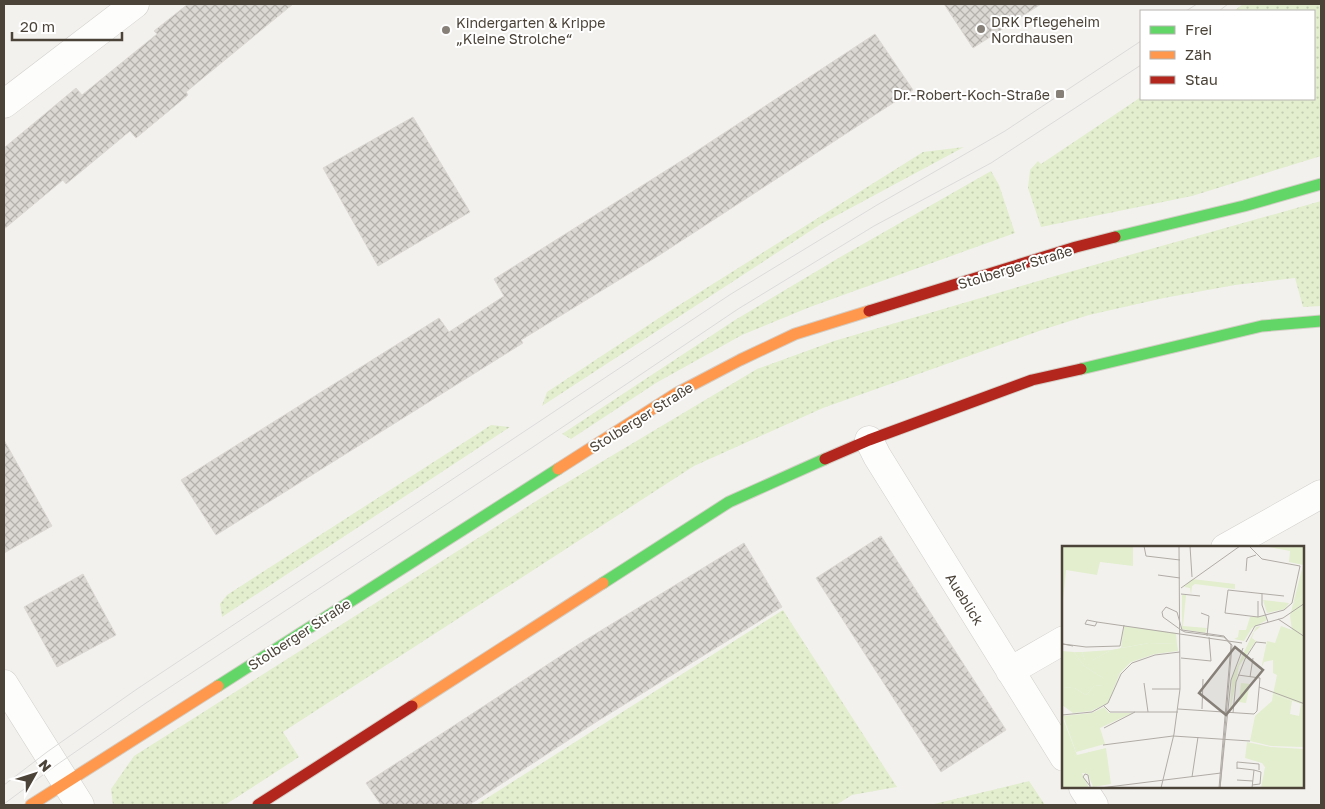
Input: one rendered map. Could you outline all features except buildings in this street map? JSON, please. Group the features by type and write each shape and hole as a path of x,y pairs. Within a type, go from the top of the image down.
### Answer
{"main road":[{"name":"Stolberger Straße","path":"32,805 73,794 677,393 740,360 796,334 1038,258 1244,206 1321,184"},
{"path":"258,805 729,502 869,440 1032,380 1262,326 1321,321"}],"street":[{"path":"4,104 135,4"},
{"name":"Aueblick","path":"869,440 877,456 1062,754"},
{"path":"1229,546 1321,494"},
{"path":"1010,671 1062,641"},
{"path":"4,684 73,794"},
{"path":"1084,789 1094,805"}],"green space":[{"path":"1243,4 1321,4 1321,156 1192,196 1041,227 1028,188 1030,170 1038,161 1041,164 1140,98 1140,100 1315,100 1315,10 1235,10"},
{"path":"964,147 821,224 542,406 547,392 665,314 923,152"},
{"path":"991,171 999,185 1015,233 810,307 742,335 656,383 571,439 562,434 735,320"},
{"path":"1321,201 1321,306 1303,307 1295,278 1235,285 1164,298 1089,315 1042,330 823,408 694,466 283,732 299,757 225,805 113,805 111,789 134,756 541,498 757,369 834,341"},
{"path":"491,425 510,427 222,617 220,604 227,595"},
{"path":"783,610 897,787 852,795 836,805 476,805"},
{"path":"1029,781 1045,805 930,805"}],"tram line":[{"path":"1188,10 1197,4"},
{"path":"1220,10 1228,4"},
{"path":"4,785 47,752 137,689 731,294 877,205 1005,131 1140,42"},
{"path":"4,804 146,703 738,309 874,226 991,163 1140,66"}],"traffic: fast":[{"path":"1115,237 1244,206 1321,184"},
{"path":"1081,369 1262,326 1321,321"},
{"path":"603,583 729,502 825,459"},
{"path":"218,686 558,469"}],"traffic: slow":[{"path":"558,469 677,393 740,360 795,334 869,311"},
{"path":"412,706 603,583"},
{"path":"31,805 218,686"}],"traffic: jam":[{"path":"869,311 1076,247 1115,237"},
{"path":"825,459 869,440 1032,380 1081,369"},
{"path":"258,805 412,706"}],"place":[{"name":"DRK Pflegeheim Nordhausen","path":"981,29"},
{"name":"Kindergarten & Krippe „Kleine Strolche“","path":"446,30"},
{"name":"Dr.-Robert-Koch-Straße","path":"1060,94"}]}
